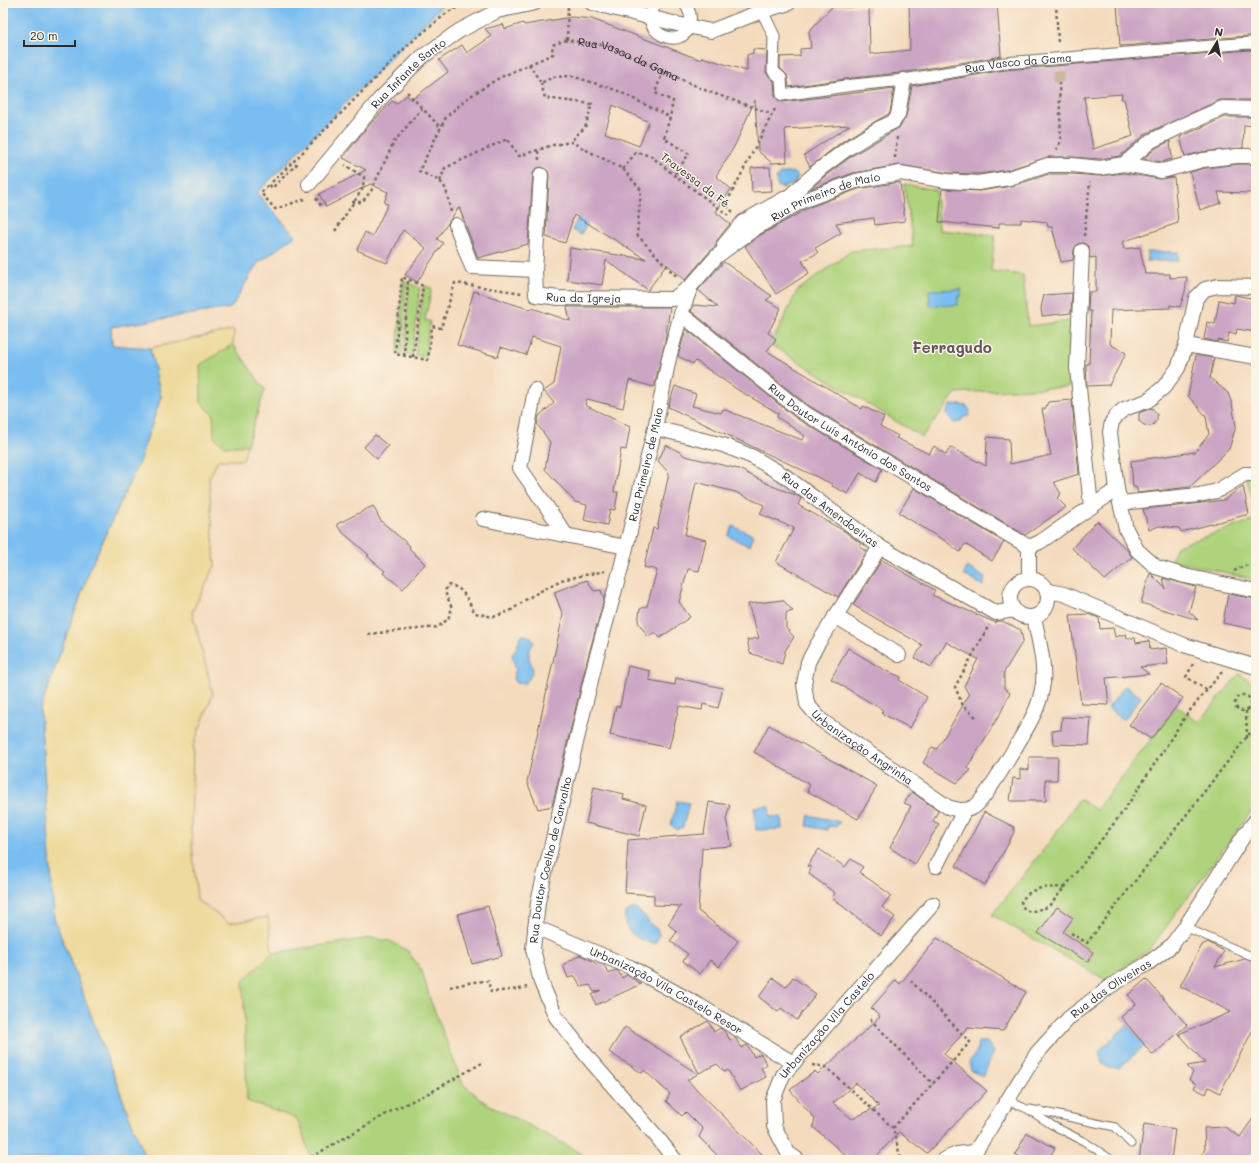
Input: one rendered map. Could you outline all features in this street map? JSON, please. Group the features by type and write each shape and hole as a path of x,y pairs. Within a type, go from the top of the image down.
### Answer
{"street":[{"name":"Rua Infante Santo","path":"312,190 331,156 379,100 422,57 459,31 497,11 535,3"},
{"path":"592,3 711,31 762,11 789,3"},
{"path":"651,18 652,12 658,3"},
{"path":"684,3 690,12 690,27"},
{"name":"Rua Vasco da Gama","path":"762,11 774,36 773,71 781,78 782,95 904,80 1004,63 1249,43 1256,44"},
{"path":"717,256 742,223 791,195 820,169 848,148 880,128 893,122 898,115 904,80"},
{"path":"1124,164 1151,141 1223,108 1256,109"},
{"path":"1124,164 1162,171 1203,160 1237,156 1256,156"},
{"name":"Rua Primeiro de Maio","path":"621,568 681,314 691,286 717,256 754,229 802,201 856,181 900,173 947,181 978,183 1009,178 1048,165 1072,165 1100,168 1124,164"},
{"name":"Rua da Igreja","path":"541,176 535,270 536,295 559,298 673,299 691,286"},
{"path":"456,225 472,267 535,270"},
{"path":"1082,251 1077,368 1092,507"},
{"path":"1256,287 1218,286 1205,289 1196,298 1186,345 1178,368 1164,387 1147,401 1124,410 1117,415 1112,422 1110,432 1118,496 1126,529 1137,550 1156,567 1185,576 1256,591"},
{"name":"Rua Doutor Luís António dos Santos","path":"681,314 800,411 1029,547"},
{"path":"1186,345 1256,357"},
{"path":"535,390 520,468 566,535"},
{"name":"Rua das Amendoeiras","path":"655,428 722,445 753,457 785,476 880,547 996,613"},
{"path":"1029,578 1029,547 1040,542 1092,507 1118,496 1198,495 1217,491 1245,474 1256,474"},
{"path":"483,519 626,547"},
{"name":"Urbanização Angrinha","path":"880,547 817,645 808,662 804,684 807,704 821,720 948,807 964,811"},
{"name":"Rua Doutor Coelho de Carvalho","path":"621,568 596,659 538,902 533,949 541,982 556,1017 595,1066 675,1160"},
{"path":"1029,578 1040,582 1048,591 1048,603 1045,609 1034,617 1020,615 1014,610 1011,604 1011,592 1014,586 1018,582 1029,578"},
{"path":"1048,591 1064,594 1184,645 1256,667"},
{"path":"996,613 1014,610"},
{"path":"836,616 899,655"},
{"path":"936,866 964,811 976,806 986,793 1028,727 1038,706 1043,683 1042,656 1034,617"},
{"name":"Rua das Oliveiras","path":"972,1156 1037,1053 1069,1018 1109,987 1147,964 1170,946 1185,927 1245,834 1256,820"},
{"name":"Urbanização Vila Castelo","path":"798,1160 788,1153 774,1126 773,1100 783,1075 933,904"},
{"name":"Urbanização Vila Castelo Resor","path":"535,927 630,967 700,1006 793,1063"},
{"path":"943,1160 957,1154 972,1156"}],"lane":[{"path":"1185,927 1256,958"},
{"path":"1007,1100 1027,1109 1052,1125 1085,1142 1110,1160"},
{"path":"1027,1109 1115,1127 1131,1144"}],"path":[{"path":"566,40 568,3"},
{"path":"1056,3 1059,58"},
{"name":"Rua Vasco da Gama","path":"440,181 419,171 446,117 469,97 499,78 553,54 552,45 566,40 609,46 707,91 772,114 728,200 727,206 742,223"},
{"path":"529,64 541,83 545,98 592,104 585,128 577,134 571,142"},
{"path":"663,72 655,93 673,101 664,138 689,154 674,175"},
{"path":"541,83 554,77 572,76 616,90 670,117"},
{"path":"398,82 440,127"},
{"path":"1048,165 1061,141 1059,82"},
{"path":"352,202 362,202 371,192 394,142 422,108"},
{"path":"894,174 898,115"},
{"path":"456,225 446,189 440,181 445,168 507,139 519,156 553,145 571,142 623,169 641,190 637,235 673,273 691,286"},
{"name":"Travessa da Fé","path":"623,169 636,152 651,156 674,175 742,223"},
{"path":"331,156 364,177 363,188 352,202 334,231"},
{"path":"272,182 294,161"},
{"path":"1082,251 1092,167"},
{"path":"312,190 322,207"},
{"path":"413,358 423,286 402,277 395,354 413,358 428,360 432,326 441,328 455,283 536,295"},
{"path":"404,356 408,280"},
{"path":"1228,573 1244,566 1256,564"},
{"path":"368,634 438,627 448,619 452,608 445,592 447,585 456,586 462,591 475,613 493,617 510,611 528,598 561,580 621,568"},
{"path":"976,717 963,706 955,687 996,613"},
{"path":"1201,649 1186,677 1207,690"},
{"path":"1065,887 1036,888 1026,894 1021,902 1024,909 1030,912 1048,907 1065,887 1124,809 1187,714 1232,659"},
{"path":"1250,707 1251,702 1248,697 1243,695 1238,697 1235,701 1236,708 1240,711 1246,711 1250,707 1256,706"},
{"path":"1246,711 1247,737"},
{"path":"1071,933 1087,943 1256,724"},
{"path":"1247,737 1256,736"},
{"path":"893,1128 970,1042 910,980"},
{"path":"450,987 473,982 488,981 491,992 520,989"},
{"path":"870,1019 932,1084"},
{"path":"306,1160 395,1109 433,1091 482,1063"},
{"path":"826,1067 893,1128 902,1160"}],"green space":[{"path":"904,184 936,190 939,230 995,235 991,271 1023,275 1028,326 1075,320 1069,387 956,393 922,437 771,345 797,291 851,251 913,246"},
{"path":"403,279 406,281 402,353 397,353"},
{"path":"409,283 420,288 412,355 405,354"},
{"path":"424,286 432,288 425,320 430,321 425,357 415,355"},
{"path":"233,344 265,390 247,445 226,447 213,437 213,414 201,403 200,365"},
{"path":"1245,474 1256,474 1256,509"},
{"path":"1256,509 1256,580 1171,560 1177,546 1254,520"},
{"path":"1239,674 1256,685 1256,805 1149,950 1106,980 992,915 1048,844 1079,799 1096,810 1177,706 1198,722"},
{"path":"370,938 390,941 408,951 422,971 430,999 463,1084 484,1102 574,1149 589,1160 312,1160 297,1119 247,1101 243,981 272,953"}],"sand":[{"path":"234,330 233,344 200,365 201,403 213,414 214,437 226,447 247,445 243,460 218,460 209,478 215,566 192,612 213,694 193,746 191,831 197,900 229,923 268,917 272,953 243,981 247,1101 297,1119 312,1160 146,1160 54,918 40,710 92,564 139,462 161,397 150,348"}],"water":[{"path":"3,3 448,3 443,5 257,193 295,236 257,264 231,308 111,327 112,345 150,348 161,397 139,462 92,564 40,710 54,918 146,1160 3,1160"},
{"path":"791,172 796,174 798,177 794,184 781,188 777,185 776,179 780,174"},
{"path":"581,212 590,217 581,235 572,230"},
{"path":"1147,252 1178,252 1178,261 1147,261"},
{"path":"961,289 961,296 958,297 958,305 930,306 929,290"},
{"path":"953,404 967,406 970,411 969,416 964,417 960,422 954,423 947,416 948,409"},
{"path":"733,526 753,535 749,546 728,536"},
{"path":"967,567 985,578 983,586 964,575"},
{"path":"525,635 530,637 534,642 529,651 529,658 533,669 529,679 523,684 516,683 513,679 516,670 512,655 517,647 520,636"},
{"path":"1125,686 1141,697 1124,720 1108,708"},
{"path":"677,801 689,803 683,827 677,830 671,825"},
{"path":"769,806 770,817 781,817 782,829 756,830 754,807"},
{"path":"809,815 840,822 836,827 828,826 827,830 807,826"},
{"path":"634,908 644,915 650,924 657,929 659,935 655,943 646,942 637,938 626,927 625,913"},
{"path":"1127,1025 1145,1045 1119,1068 1109,1068 1102,1062 1099,1051"},
{"path":"978,1042 987,1042 994,1052 983,1076 971,1071 969,1062 976,1053"}],"building":[{"path":"909,3 997,3 1001,56 907,72 789,87 787,75 780,68 780,57 800,56 800,49 811,48 809,31 832,7 869,7 870,54 910,50"},
{"path":"1117,3 1256,3 1256,37 1248,36 1120,46"},
{"path":"572,17 592,19 701,60 702,57 747,71 747,55 753,53 753,49 767,50 766,73 774,81 775,96 779,101 783,102 894,88 890,112 843,141 810,167 804,155 850,125 785,129 787,162 772,163 758,151 755,100 735,145 716,176 731,189 716,212 730,224 717,240 716,246 685,280 667,264 648,290 606,260 602,285 567,280 570,248 646,259 574,215 565,243 546,237 549,175 548,171 542,167 537,168 533,174 528,244 478,258 459,207 437,239 443,243 417,282 405,275 426,248 403,230 387,263 357,250 365,232 372,237 388,204 384,203 388,192 370,184 326,207 319,194 366,170 343,158 363,132 392,101 396,104 407,95 411,100 448,72 439,60 462,45 467,53 492,36 485,29 503,24 505,29 523,23 524,25","holes":["613,105 649,122 639,146 605,133"]},
{"path":"1249,50 1256,51 1256,100 1220,100 1147,133 1120,156 1100,159 1048,157 1007,170 978,174 948,173 899,165 853,173 811,189 825,176 853,155 900,127 906,116 912,86 1005,70","holes":["1122,94 1121,99 1124,99 1133,136 1093,149 1084,97"]},
{"path":"1225,117 1256,117 1256,126 1244,125 1243,148 1202,152 1185,156 1180,137"},
{"path":"1170,141 1172,159 1162,162 1143,159 1156,148"},
{"path":"1238,164 1256,164 1256,188 1252,189 1252,193 1218,192 1221,203 1200,210 1190,172 1205,168"},
{"path":"770,167 772,191 752,192 751,168"},
{"path":"1124,173 1160,179 1174,177 1178,223 1122,242 1124,249 1140,247 1145,274 1170,274 1170,278 1187,277 1185,292 1180,307 1170,305 1170,308 1111,310 1110,344 1126,353 1109,385 1087,386 1086,364 1089,364 1091,311 1088,311 1089,292 1096,292 1096,257 1090,258 1089,247 1083,243 1078,244 1074,250 1073,260 1061,262 1052,227 1048,227 1047,222 1021,219 1021,223 999,223 999,228 939,222 942,189 979,191 1012,186 1049,174 1099,176"},
{"path":"900,182 905,221 875,225 874,218 836,223 841,233 815,248 818,253 802,261 809,273 776,294 745,246 759,236 810,207 858,189"},
{"path":"724,262 772,296 766,300 781,308 768,333 776,339 767,351 862,409 863,406 884,417 880,426 898,436 896,438 929,454 934,446 946,455 950,447 986,466 987,437 1009,439 1010,464 1051,455 1042,409 1045,409 1048,402 1072,400 1074,422 1073,428 1076,441 1079,474 1054,482 1061,494 1057,498 1066,507 1025,535 806,404 691,311 694,305 718,307 698,290"},
{"path":"474,291 570,321 567,307 670,307 665,342 654,387 629,380 623,408 587,399 585,405 630,427 626,450 621,449 614,492 618,492 615,510 610,509 607,525 584,520 587,505 575,502 545,469 550,442 537,424 539,416 554,403 544,391 554,384 561,346 532,337 526,355 501,347 498,357 457,345"},
{"path":"1072,293 1071,313 1042,316 1041,308 1044,295"},
{"path":"1235,295 1255,299 1252,317 1256,317 1256,332 1237,329 1236,334 1229,333 1227,342 1218,340 1217,342 1204,339 1207,322 1215,324 1219,300 1234,303"},
{"path":"686,329 796,418 882,469 876,482 860,473 848,494 832,486 832,484 668,407 675,386 696,394 692,406 721,413 723,409 802,440 805,436 777,417 778,413 738,390 696,361 693,364 678,356"},
{"path":"1196,355 1214,358 1210,378 1228,393 1232,404 1236,426 1229,449 1190,487 1138,493 1136,487 1133,487 1131,461 1195,452 1209,434 1206,416 1188,396"},
{"path":"1152,408 1157,414 1157,420 1153,425 1144,425 1139,421 1139,413"},
{"path":"375,435 388,446 377,459 364,447"},
{"path":"666,445 685,456 739,469 772,486 798,496 801,498 798,505 844,531 860,543 860,547 867,551 838,597 776,562 794,528 760,514 764,505 735,492 696,482 685,535 706,540 699,571 688,569 679,602 690,617 660,638 655,632 648,637 638,622 640,609 647,606 657,570 644,567 653,528 657,529 669,473 658,461"},
{"path":"1243,486 1249,514 1181,532 1179,528 1159,526 1149,530 1143,509 1224,500"},
{"path":"914,488 1004,542 992,561 965,544 960,552 899,513"},
{"path":"373,506 381,521 410,546 409,548 425,564 403,589 383,573 385,571 340,530 337,524"},
{"path":"1097,521 1128,551 1132,557 1105,580 1072,548"},
{"path":"882,560 935,590 932,595 996,623 997,621 1002,621 1021,630 1023,641 1004,672 1004,688 1010,693 1000,714 967,768 971,770 957,783 923,763 932,747 937,749 969,695 964,686 978,659 946,642 931,667 915,658 922,645 853,605"},
{"path":"1150,573 1166,589 1163,578 1196,587 1189,611 1198,620 1141,603"},
{"path":"587,580 594,591 601,590 604,599 588,657 552,806 538,809 527,782 563,615 554,592"},
{"path":"1228,594 1256,599 1256,630 1223,623"},
{"path":"783,600 793,611 786,613 786,628 794,637 785,651 782,664 750,653 747,640 759,638 748,604"},
{"path":"1088,614 1099,618 1100,629 1113,628 1115,637 1126,634 1127,638 1135,638 1136,643 1149,641 1150,650 1166,648 1168,664 1140,667 1149,674 1106,678 1109,705 1081,704 1070,615"},
{"path":"848,648 884,670 901,677 899,680 927,697 910,728 881,713 883,710 831,679"},
{"path":"628,666 650,671 649,680 675,685 676,678 723,688 718,708 703,704 702,710 679,706 669,748 610,735 616,706 620,707"},
{"path":"1161,683 1183,698 1151,739 1129,725"},
{"path":"1062,717 1091,718 1089,745 1053,744 1052,731 1061,730"},
{"path":"769,725 877,786 858,819 807,791 810,785 754,752"},
{"path":"1029,757 1058,757 1057,780 1045,780 1046,801 1010,801 1013,778 1020,779 1020,769 1029,770"},
{"path":"594,787 624,794 623,799 646,805 639,836 586,823"},
{"path":"912,792 938,811 933,821 939,824 915,864 890,848 911,806 904,803"},
{"path":"709,802 730,805 726,819 732,846 702,848 698,911 738,941 719,967 710,960 700,974 683,961 688,954 670,941 677,932 668,924 681,906 654,905 654,895 625,893 628,840 704,834"},
{"path":"984,812 1014,827 1014,832 1008,844 985,885 956,866"},
{"path":"819,849 845,867 851,859 863,867 859,872 891,895 882,907 895,917 881,936 832,898 835,893 809,874 811,867 807,866"},
{"path":"488,906 502,956 472,964 458,914"},
{"path":"1057,907 1073,918 1063,932 1093,952 1088,962 1038,933"},
{"path":"937,938 1026,992 1003,1031 968,1028 944,1054 987,1091 927,1153 899,1132 873,1160 851,1160 813,1127 815,1119 790,1090 815,1071 818,1074 880,1017 871,1008 896,980 900,984","holes":["856,1083 879,1106 852,1119 833,1103"]},
{"path":"1208,942 1224,951 1215,967 1245,959 1256,963 1256,1024 1220,1093 1209,1087 1206,1094 1194,1088 1196,1084 1189,1080 1193,1072 1187,1066 1205,1063 1179,1034 1231,1012 1180,986 1202,945"},
{"path":"580,955 596,964 598,963 604,965 609,974 615,970 618,971 622,978 627,975 641,984 596,1005 592,995 601,990 594,992 590,985 581,987 575,976 568,978 563,965"},
{"path":"793,977 816,994 797,1020 781,1008 778,1012 759,997 773,978 786,987"},
{"path":"1146,979 1187,1025 1153,1055 1121,1017 1136,1004 1128,995"},
{"path":"708,1021 714,1032 720,1028 725,1032 730,1040 735,1037 741,1048 747,1045 754,1057 761,1054 767,1065 761,1068 766,1077 740,1091 728,1070 725,1072 717,1064 699,1073 680,1037"},
{"path":"625,1027 698,1074 687,1080 768,1160 722,1160 699,1137 703,1129 686,1112 682,1116 666,1101 670,1094 644,1070 642,1073 609,1052"},
{"path":"1256,1114 1256,1160 1198,1160 1205,1149 1204,1128 1225,1127 1240,1137"},
{"path":"1144,1124 1175,1129 1171,1160 1139,1160"},
{"path":"1027,1133 1055,1148 1048,1160 1026,1160 1015,1154"}],"tunnel":[{"path":"1059,71 1059,82"}],"district":[{"name":"Ferragudo","path":"952,348"}]}
